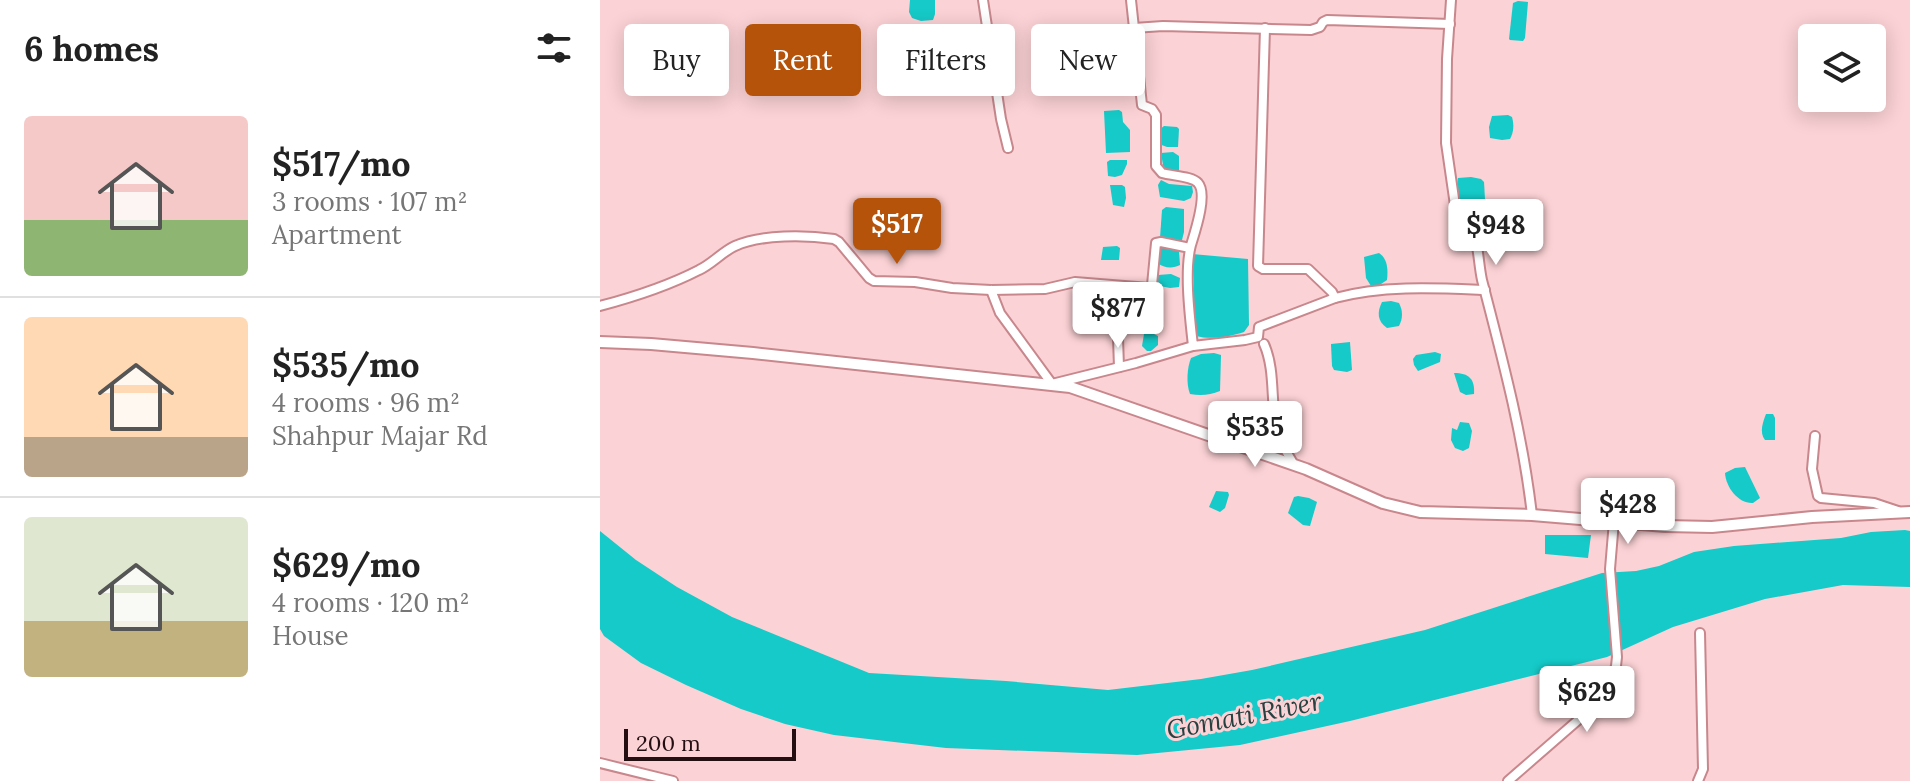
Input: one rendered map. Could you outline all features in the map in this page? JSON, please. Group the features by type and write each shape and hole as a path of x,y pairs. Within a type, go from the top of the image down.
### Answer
{"main road":[{"path":"600,342 753,353 1052,384 1087,392 1294,465 1383,503 1420,512 1532,515 1712,527 1904,512"}],"street":[{"path":"983,0 1008,148"},
{"path":"1131,0 1134,24"},
{"path":"1451,0 1446,143 1458,226 1470,226 1474,233 1522,449 1532,515"},
{"path":"1145,27 1311,30 1327,20 1450,24"},
{"path":"1265,28 1258,266 1263,269 1308,269 1335,298"},
{"path":"1141,96 1142,105 1152,109 1156,115 1156,166 1162,173 1198,182 1201,188 1200,209 1190,248 1189,295 1193,346"},
{"path":"600,306 641,295 701,269 735,246 792,236 834,239 874,281 991,290 1045,289 1075,282 1149,288 1152,285 1156,243 1190,248"},
{"path":"991,290 1000,313 1052,384 1193,346 1258,337 1259,327 1335,298 1374,291 1426,288 1485,290"},
{"path":"1118,338 1119,367"},
{"path":"1264,344 1272,380 1277,432 1294,465"},
{"path":"1815,436 1812,469 1818,496 1874,503 1904,512"},
{"path":"1508,781 1577,721 1613,675 1617,657 1610,569 1614,521"},
{"path":"1698,781 1703,769 1700,633"},
{"path":"600,763 673,781"}],"water":[{"path":"910,0 935,0 933,20 912,18"},
{"path":"1528,2 1523,41 1509,39 1513,3"},
{"path":"1119,110 1130,130 1130,152 1106,153 1104,111"},
{"path":"1508,115 1513,122 1510,139 1490,138 1492,116"},
{"path":"1164,126 1179,129 1178,147 1159,144 1159,130"},
{"path":"1173,152 1179,156 1179,171 1175,173 1164,171 1161,153"},
{"path":"1127,160 1122,175 1108,176 1107,162"},
{"path":"1471,177 1484,182 1486,216 1461,219 1458,178"},
{"path":"1161,180 1169,184 1192,186 1191,198 1184,201 1160,197 1158,185"},
{"path":"1110,185 1125,187 1124,207 1113,205"},
{"path":"1166,207 1184,209 1182,240 1160,238 1162,210"},
{"path":"1159,246 1177,248 1180,265 1168,267 1158,263"},
{"path":"1103,247 1120,248 1119,260 1101,260"},
{"path":"1379,253 1386,262 1387,280 1378,286 1371,286 1366,278 1364,257"},
{"path":"1192,254 1248,259 1249,325 1244,332 1208,338 1196,336"},
{"path":"1171,274 1180,278 1179,287 1160,286 1158,275"},
{"path":"1382,302 1399,303 1402,317 1399,326 1387,328 1381,322 1379,313"},
{"path":"1144,334 1158,336 1158,345 1147,351 1142,346"},
{"path":"1350,342 1352,370 1334,370 1331,344"},
{"path":"1214,353 1221,355 1220,391 1205,395 1190,394 1188,376 1191,358"},
{"path":"1441,354 1440,362 1418,371 1413,359 1416,355"},
{"path":"1454,373 1470,378 1474,394 1460,392"},
{"path":"1766,414 1773,414 1775,418 1775,440 1765,440 1763,437"},
{"path":"1460,422 1469,423 1472,431 1469,448 1463,451 1455,448 1451,440 1452,428 1457,430"},
{"path":"1745,467 1760,498 1753,503 1738,498 1726,479 1725,473"},
{"path":"1216,491 1228,492 1229,495 1225,508 1220,512 1209,507"},
{"path":"1294,497 1317,502 1310,526 1303,525 1288,513"},
{"name":"Gomati River","path":"600,531 677,587 732,617 869,673 1108,690 1252,670 1425,630 1602,573 1659,566 1694,552 1910,531 1910,587 1843,585 1765,599 1673,627 1607,657 1350,721 1240,745 1137,755 946,748 834,735 785,724 741,709 641,663 604,636 600,629"},
{"path":"1545,535 1591,535 1588,558 1545,554"}]}
